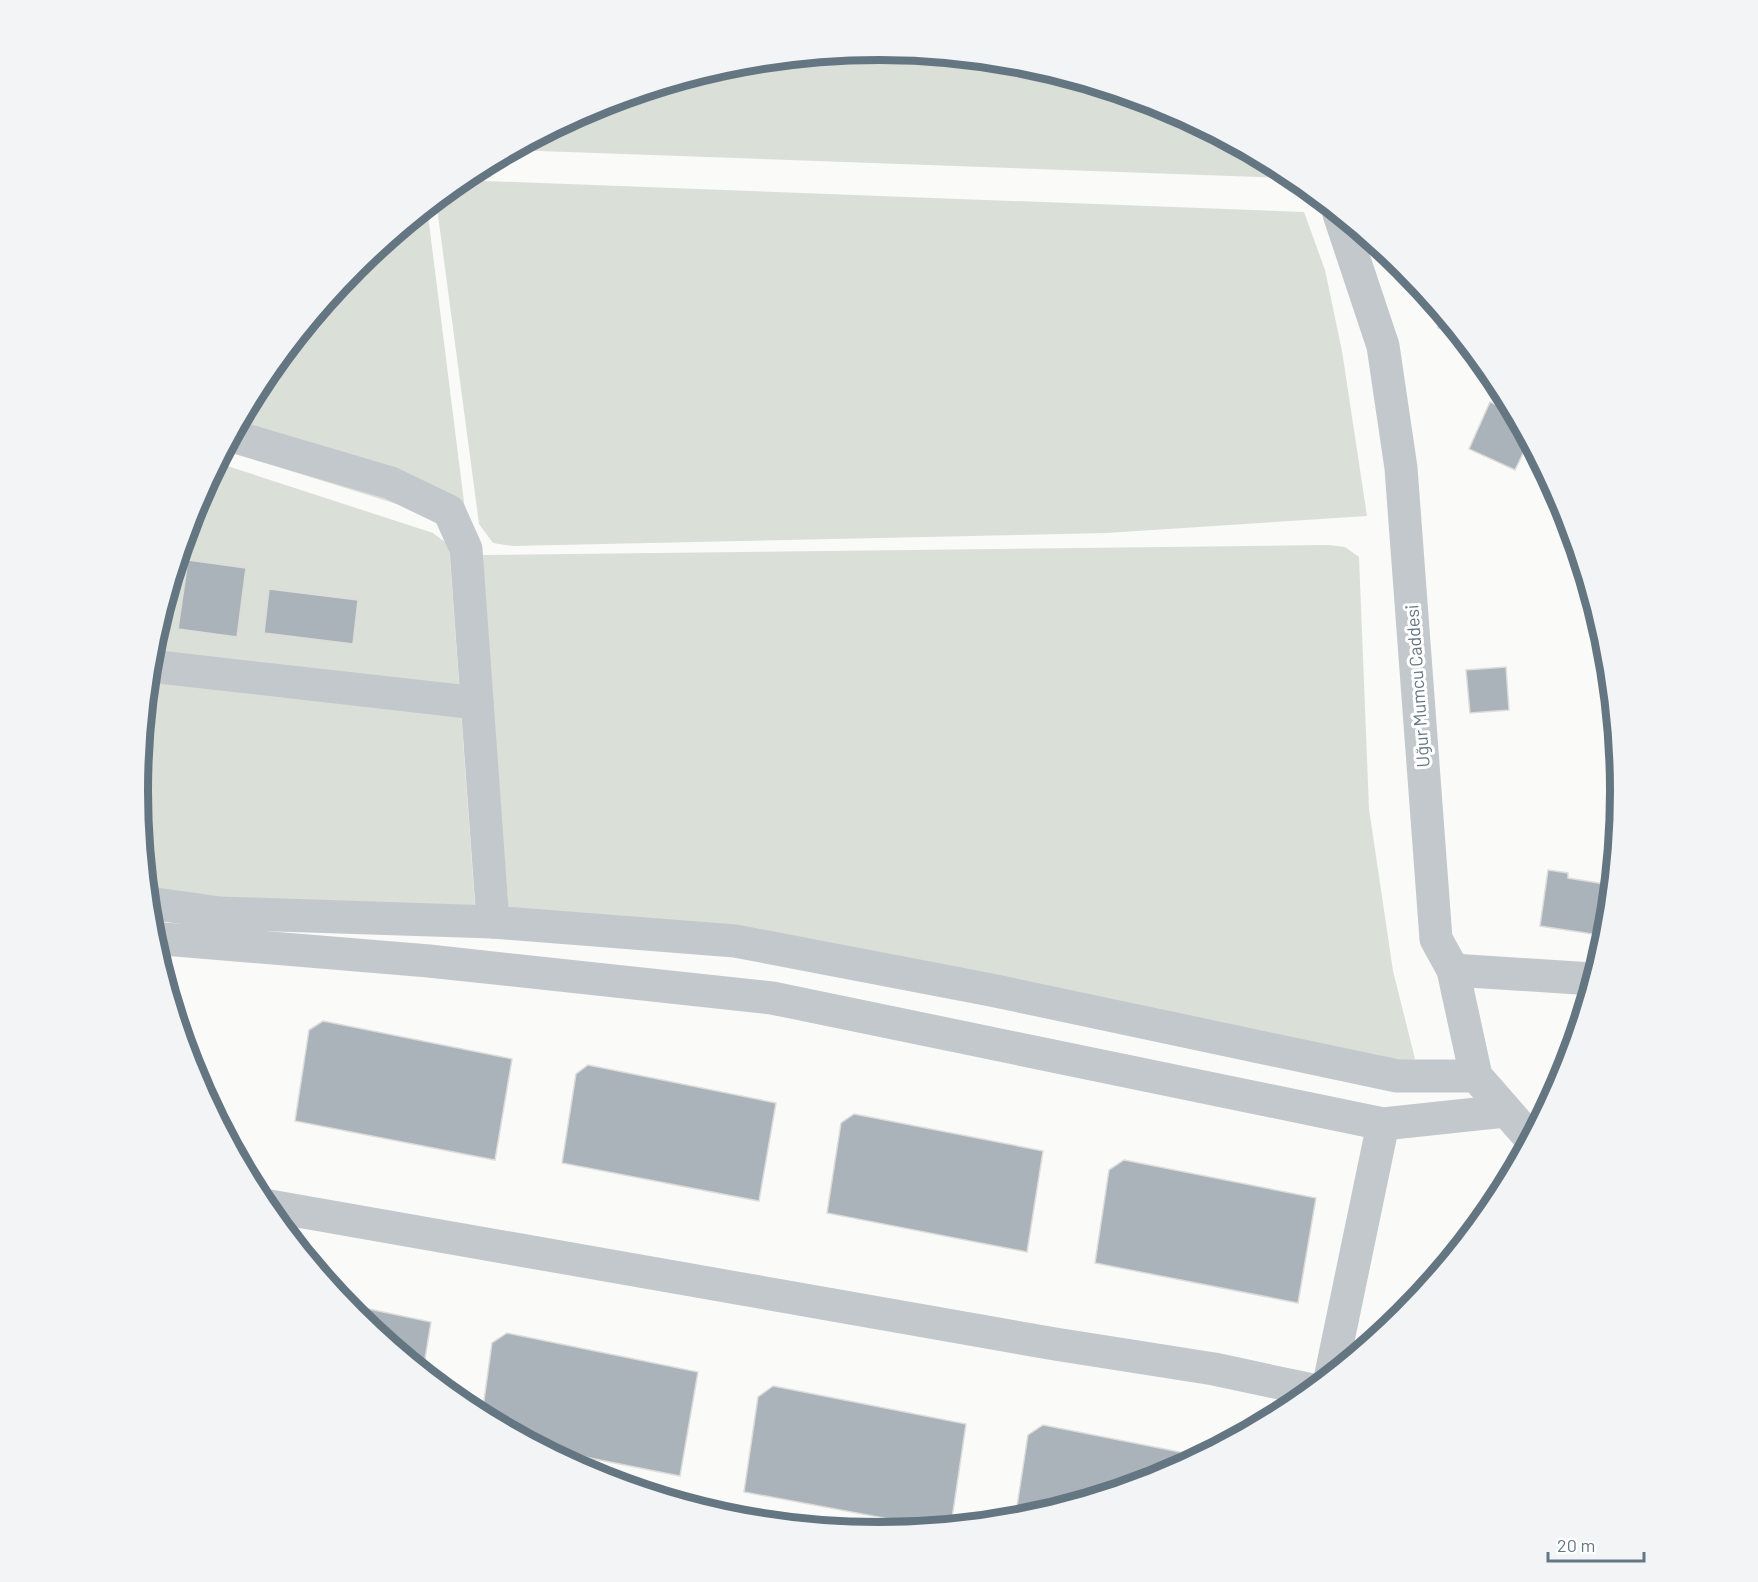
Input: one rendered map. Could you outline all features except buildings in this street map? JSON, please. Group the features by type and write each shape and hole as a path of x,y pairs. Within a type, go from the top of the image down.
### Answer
{"street":[{"name":"Uğur Mumcu Caddesi","path":"1343,227 1383,345 1401,468 1436,939 1453,970 1476,1076 1525,1132"},
{"path":"239,438 391,483 449,511 466,549 493,922"},
{"path":"159,667 477,703"},
{"path":"157,904 220,913 493,922 735,940 991,990 1397,1076 1476,1076"},
{"path":"163,939 429,961 760,996 1383,1124 1505,1111"},
{"path":"1453,970 1585,979"},
{"path":"1333,1364 1383,1124"},
{"path":"279,1208 1021,1338 1214,1369 1301,1388"}],"shaded area":[{"path":"879,60 974,66 1068,85 1114,99 1202,135 1276,178 527,151 599,116 690,85 784,66"},
{"path":"477,181 1304,212 1325,270 1342,351 1367,516 1106,533 512,546 493,543 479,524 437,209"},
{"path":"428,216 467,526 231,452 271,385 329,309 397,241"},
{"path":"225,465 433,533 449,545 476,920 158,911 150,839 148,791 154,696 162,648 187,556"},
{"path":"1329,545 1345,547 1359,557 1369,809 1393,971 1415,1059 1389,1068 509,915 481,555"}]}
